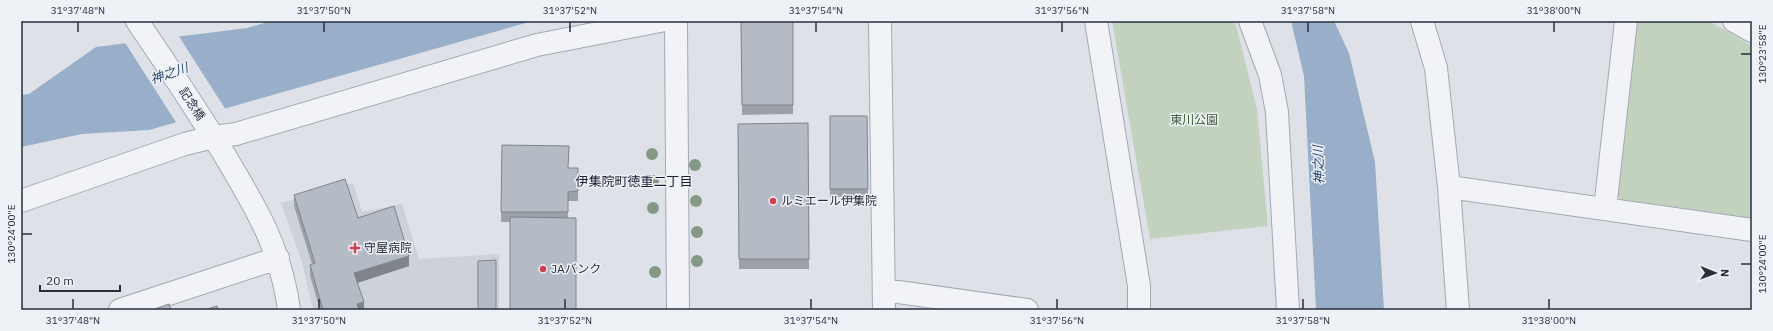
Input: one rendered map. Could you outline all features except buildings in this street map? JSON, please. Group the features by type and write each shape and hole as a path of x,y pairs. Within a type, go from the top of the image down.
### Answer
{"street":[{"name":"記念橋","path":"138,21 210,132 265,225 278,258 289,310"},
{"path":"21,201 184,144 210,132 236,134 537,45 660,21"},
{"path":"676,21 678,310"},
{"path":"880,21 884,300 1027,310"},
{"path":"1096,21 1139,286 1139,310"},
{"path":"1250,21 1270,75 1277,112 1288,310"},
{"path":"1422,21 1436,68 1449,186 1458,310"},
{"path":"1605,209 1626,21"},
{"path":"1734,21 1752,32"},
{"path":"1449,186 1752,230"},
{"path":"120,310 278,258"}],"shaded area":[{"path":"353,183 362,212 402,204 419,259 499,254 499,310 313,310 302,262 281,203"}],"green space":[{"name":"東川公園","path":"1112,21 1235,21 1257,109 1268,226 1150,239"},
{"path":"1638,21 1709,21 1752,46 1752,219 1622,201 1614,191"}],"water":[{"name":"神之川","path":"271,21 533,21 149,130 82,134 21,147 21,95 29,94 96,47 247,28"},
{"name":"神之川","path":"1291,21 1334,21 1349,53 1375,162 1384,310 1316,310 1304,76"}],"pier":[{"path":"178,35 226,110 177,124 124,41"}],"place":[{"name":"ルミエール伊集院","path":"773,201"},
{"name":"守屋病院","path":"355,248"},
{"name":"JAバンク","path":"543,269"}],"district":[{"name":"伊集院町徳重二丁目","path":"634,181"}]}
